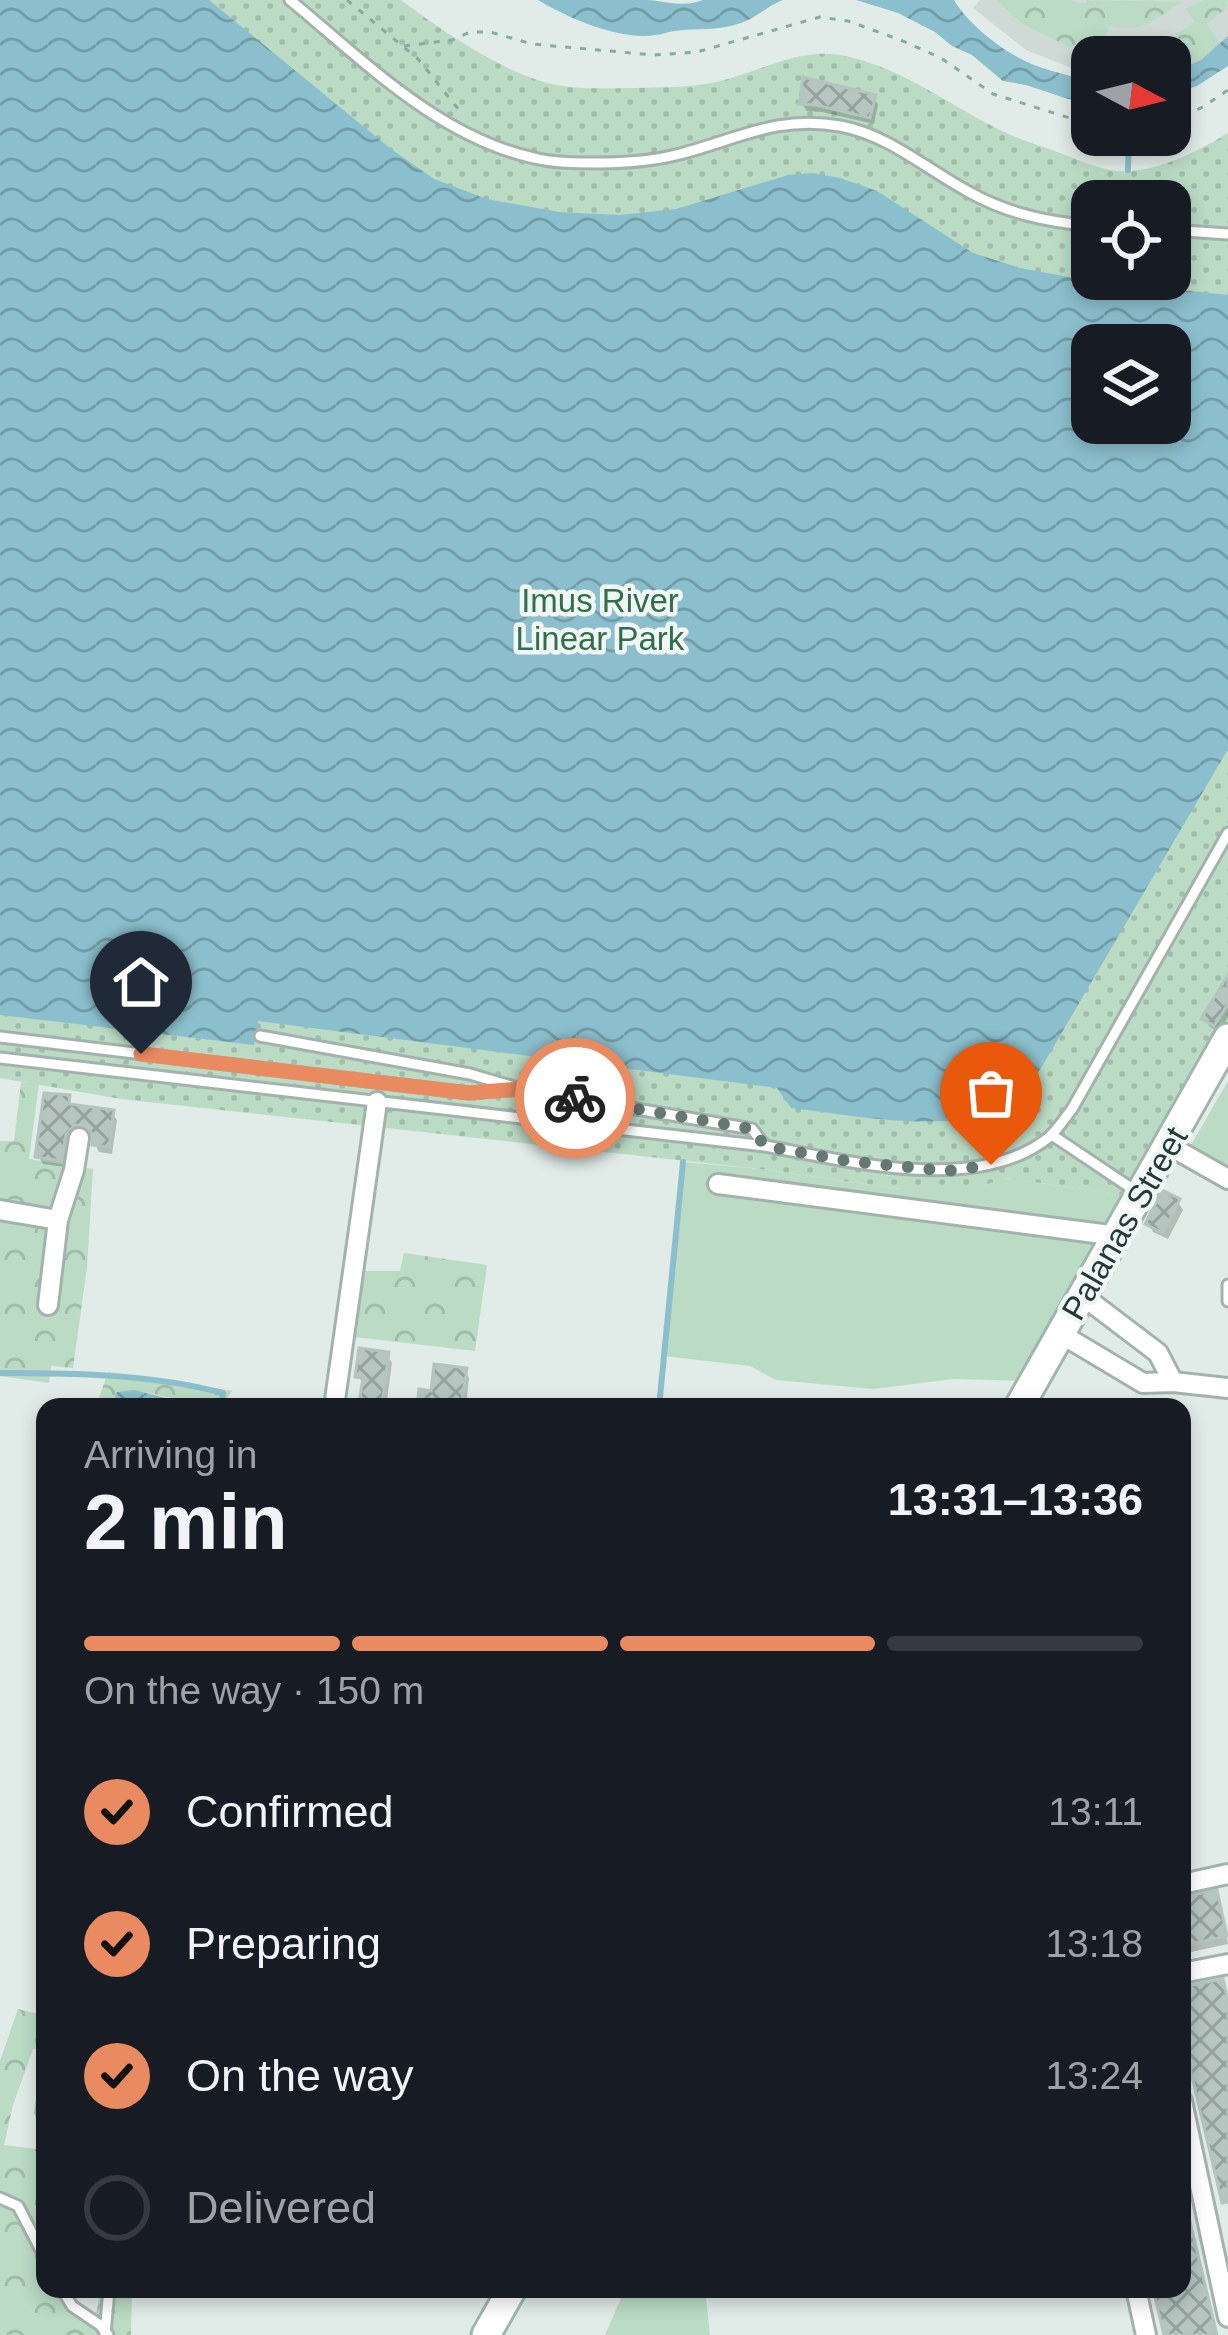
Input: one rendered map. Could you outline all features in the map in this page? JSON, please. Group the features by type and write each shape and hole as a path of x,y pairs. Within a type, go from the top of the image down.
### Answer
{"main road":[{"name":"Palanas Street","path":"1023,1398 1228,1038"},
{"path":"486,2335 507,2298"}],"street":[{"path":"335,1398 377,1102"},
{"path":"48,1305 58,1220 80,1138"},
{"path":"1168,1144 1228,1179"},
{"path":"718,1184 1118,1235"},
{"path":"0,1210 58,1220"},
{"path":"1083,1296 1158,1353 1173,1382"},
{"path":"1061,1334 1143,1382 1228,1388"},
{"path":"1191,1882 1228,1874"},
{"path":"1191,1971 1228,1964"},
{"path":"1191,2143 1228,2318"},
{"path":"1138,2298 1146,2335"}],"lane":[{"path":"290,0 441,119 482,141 536,159 642,161 787,123 816,122 874,136 1006,210 1071,223"},
{"path":"1191,231 1228,234"},
{"path":"0,1058 765,1146 848,1161 947,1171 991,1165 1030,1150 1052,1135 1087,1084 1228,833"},
{"path":"260,1036 470,1074 521,1089 752,1129 765,1146"},
{"path":"0,1037 469,1093 521,1089"},
{"path":"1052,1135 1141,1194"},
{"path":"1228,1285 1228,1301"},
{"path":"0,2198 18,2206 36,2241"},
{"path":"67,2298 106,2334"},
{"path":"106,2334 109,2298"}],"path":[{"path":"346,0 418,59 482,141"},
{"path":"404,46 490,32 544,46 653,55 697,52 820,17 848,21 904,41 941,58 993,94 1071,120"},
{"path":"1191,112 1228,90"}],"shaded area":[{"path":"980,0 1228,0 1228,36 1191,62 1191,36 1071,36 1071,68 1026,50 973,8"}],"green space":[{"name":"Imus River Linear Park","path":"0,0 401,0 453,37 513,70 552,84 582,88 696,85 793,58 840,55 908,79 1013,136 1117,171 1191,156 1228,133 1228,1022 1120,1210 1117,1199 1106,1192 1004,1178 977,1188 942,1192 902,1189 760,1169 121,1099 0,1078"},
{"path":"996,0 1181,2 1141,26 1109,26 1106,36 1071,36 1070,47 1024,25"},
{"path":"1203,0 1228,0 1225,9 1207,24 1220,44 1191,64 1191,36 1174,36 1195,22 1186,9"},
{"path":"1228,1081 1228,1166 1191,1145"},
{"path":"21,1082 39,1084 29,1159 93,1169 87,1267 73,1368 51,1366 49,1383 0,1376 0,1141 14,1141"},
{"path":"683,1162 901,1189 977,1188 1003,1178 1106,1192 1118,1199 1120,1210 1025,1381 953,1379 873,1389 776,1380 750,1366 664,1356"},
{"path":"404,1253 487,1265 475,1351 354,1337 365,1271 400,1271"},
{"path":"108,1372 232,1391 227,1398 170,1398 130,1391 99,1398"},
{"path":"18,2009 36,2014 36,2049 13,2105 4,2145 36,2149 36,2298 70,2298 96,2317 99,2298 132,2298 131,2335 0,2335 0,2061"},
{"path":"621,2298 706,2298 710,2335 605,2335"}],"water":[{"name":"Imus River Linear Park","path":"0,0 209,0 391,149 434,179 487,199 559,212 620,215 676,209 788,175 812,173 877,191 973,253 1071,277 1071,300 1191,300 1191,291 1228,295 1228,749 1040,1070 1004,1106 947,1121 881,1119 791,1108 777,1088 258,1021 254,1045 0,1015"},
{"path":"538,0 681,4 783,0 733,26 642,36 595,26"},
{"path":"856,0 954,0 977,27 1017,57 1071,77 1071,99 1003,81 972,55 898,13"},
{"path":"1228,36 1228,66 1191,88 1191,64"},
{"path":"134,1390 166,1398 115,1398 117,1392"}],"building":[{"path":"803,77 876,95 870,118 799,104"},
{"path":"1228,975 1228,1004 1214,1026 1201,1019"},
{"path":"44,1093 70,1095 69,1104 114,1110 109,1147 92,1145 88,1128 75,1125 66,1135 62,1161 35,1157"},
{"path":"1162,1190 1180,1199 1163,1233 1145,1224"},
{"path":"359,1348 389,1352 383,1398 360,1398 363,1378 355,1377"},
{"path":"434,1364 467,1368 462,1398 418,1398 419,1389 431,1391"},
{"path":"1217,1890 1227,1936 1191,1944 1191,1895"},
{"path":"1223,1979 1228,2001 1228,2202 1222,2203 1191,2072 1191,1985"},
{"path":"1191,2226 1217,2335 1164,2335 1155,2298 1191,2298"}],"waterway":[{"path":"1128,156 1128,170"},
{"path":"660,1398 683,1162"},
{"path":"0,1373 140,1378 223,1393 222,1398"}],"way so far":[{"path":"575,1098 752,1129 765,1146 848,1161 947,1171 991,1165"}],"route":[{"path":"141,1054 469,1093 521,1089 575,1098"}]}
